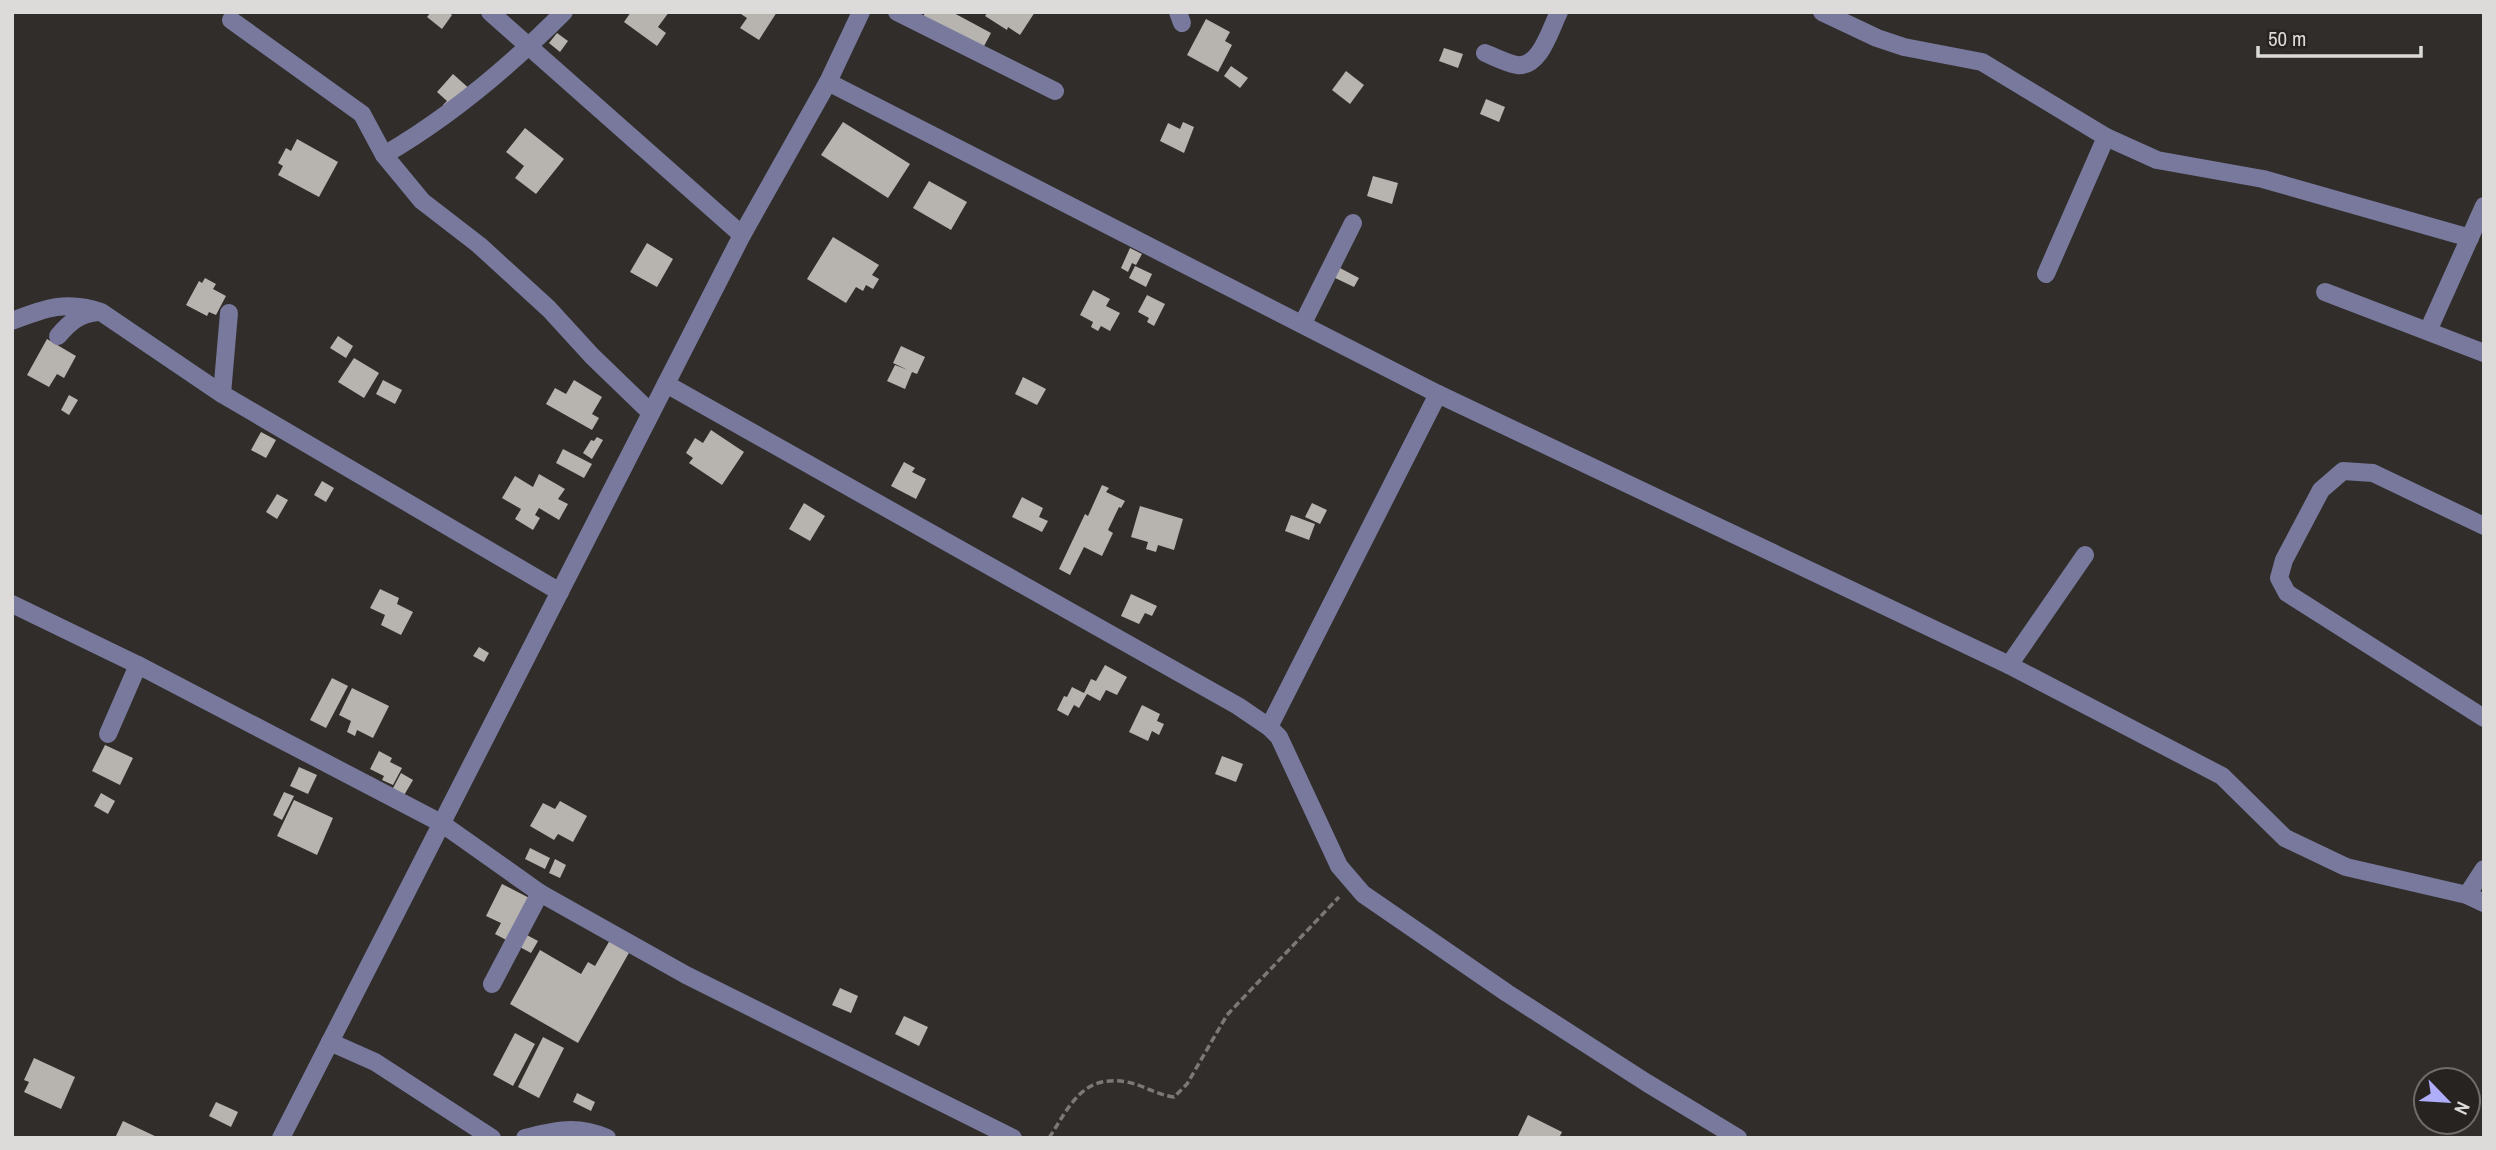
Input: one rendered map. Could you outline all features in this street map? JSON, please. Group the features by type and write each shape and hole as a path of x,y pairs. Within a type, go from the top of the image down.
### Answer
{"street":[{"path":"490,12 742,235"},
{"path":"384,155 425,129 528,48 564,12"},
{"path":"281,1138 742,235 828,82 861,12"},
{"path":"897,12 1055,91"},
{"path":"1485,53 1514,65 1526,65 1535,59 1559,12"},
{"path":"1822,12 1877,38 1904,47 1982,62 2106,137 2157,160 2263,179 2470,238"},
{"path":"231,20 362,114 384,155 422,201 479,245 549,309 592,356 651,413"},
{"path":"828,82 1438,394 2008,665 2222,776 2285,838 2346,867 2467,895 2484,903"},
{"path":"2046,274 2106,137"},
{"path":"2428,331 2484,206"},
{"path":"1303,323 1353,223"},
{"path":"2325,292 2484,353"},
{"path":"12,321 38,310 63,305 85,306 101,312 222,394 560,592"},
{"path":"58,336 70,322 84,314 101,312"},
{"path":"222,394 229,313"},
{"path":"666,384 1238,706 1269,727 1279,737 1339,866 1363,894 1507,993 1738,1138"},
{"path":"1269,727 1438,394"},
{"path":"2484,526 2373,473 2343,471 2321,490 2284,560 2279,578 2287,593 2484,718"},
{"path":"2008,665 2085,555"},
{"path":"12,604 138,665 441,823 540,893 686,975 1013,1138"},
{"path":"108,734 138,665"},
{"path":"2467,895 2484,869"},
{"path":"492,984 540,893"},
{"path":"330,1042 375,1062 492,1138"},
{"path":"525,1138 559,1129 577,1128 607,1138"}],"path":[{"path":"1049,1138 1084,1088 1104,1080 1128,1082 1164,1096 1174,1097 1187,1084 1227,1015 1352,882"}],"building":[{"path":"431,12 448,12 452,15 442,29 427,17"},
{"path":"631,12 669,12 658,27 666,33 657,46 624,22"},
{"path":"738,12 777,12 759,40 740,28 747,18"},
{"path":"925,12 952,12 991,33 983,48 923,18"},
{"path":"988,12 1035,12 1020,35 985,16"},
{"path":"1206,19 1230,32 1225,41 1232,45 1218,72 1187,55"},
{"path":"557,33 568,41 560,52 549,43"},
{"path":"1444,48 1463,54 1458,68 1439,61"},
{"path":"1231,66 1248,78 1240,88 1224,76"},
{"path":"1346,71 1364,85 1350,104 1332,90"},
{"path":"453,74 472,91 452,113 443,105 447,101 437,92"},
{"path":"1486,99 1505,107 1499,122 1480,114"},
{"path":"843,122 910,164 888,198 821,155"},
{"path":"1183,122 1194,127 1184,153 1160,141 1168,123 1180,129"},
{"path":"525,128 564,159 536,194 515,178 524,166 506,152"},
{"path":"297,139 338,162 319,197 278,175 283,166 278,163 286,148 291,151"},
{"path":"1373,176 1398,183 1392,204 1367,196"},
{"path":"929,181 967,202 951,230 913,208"},
{"path":"833,237 879,265 872,275 879,279 873,289 866,285 863,291 856,287 846,303 807,279"},
{"path":"647,243 673,259 657,287 630,272"},
{"path":"1130,248 1142,254 1136,265 1132,263 1128,272 1121,268"},
{"path":"1135,266 1152,274 1146,287 1129,278"},
{"path":"1338,267 1359,278 1354,287 1333,277"},
{"path":"205,278 216,284 213,289 226,296 216,315 209,312 207,316 186,305 199,281 202,283"},
{"path":"1093,290 1110,299 1106,306 1120,313 1110,331 1101,326 1098,331 1091,327 1093,322 1080,315"},
{"path":"1147,295 1165,304 1154,326 1147,322 1149,318 1138,312"},
{"path":"338,336 353,346 346,358 330,348"},
{"path":"47,339 76,356 64,378 57,374 49,387 27,375"},
{"path":"901,346 925,357 917,374 912,372 905,389 887,381 895,365 908,370 893,363"},
{"path":"354,358 379,373 364,398 338,382"},
{"path":"1023,377 1046,389 1037,405 1015,394"},
{"path":"383,380 402,390 395,404 376,394"},
{"path":"574,380 602,397 592,414 599,418 592,430 546,404 555,388 566,394"},
{"path":"69,395 78,400 69,415 61,410"},
{"path":"711,430 744,452 722,485 689,463 693,458 686,453 695,438 703,443"},
{"path":"261,432 276,440 266,458 251,450"},
{"path":"597,437 603,440 592,459 583,453 591,440 594,441"},
{"path":"563,449 592,464 584,478 556,463"},
{"path":"904,462 915,468 912,472 926,479 916,499 891,486"},
{"path":"539,474 565,489 558,499 568,504 559,520 539,508 535,515 540,518 533,530 515,519 521,509 502,498 515,476 533,487"},
{"path":"322,481 334,488 326,502 314,495"},
{"path":"1102,485 1109,488 1106,492 1125,501 1121,508 1119,507 1108,530 1113,533 1102,556 1084,547 1070,575 1059,569"},
{"path":"277,494 288,500 277,519 266,512"},
{"path":"1022,497 1043,508 1039,517 1048,521 1042,532 1012,517"},
{"path":"804,503 825,516 810,541 789,529"},
{"path":"1312,503 1327,510 1320,524 1305,517"},
{"path":"1140,506 1183,519 1174,550 1158,545 1156,552 1146,549 1148,542 1131,537"},
{"path":"1291,515 1315,524 1309,540 1285,531"},
{"path":"380,589 399,598 397,604 413,612 401,635 381,625 385,615 370,608"},
{"path":"1131,594 1157,606 1152,616 1145,613 1139,624 1121,616"},
{"path":"479,647 489,653 484,662 473,656"},
{"path":"1105,665 1127,677 1117,695 1106,690 1100,701 1087,694 1079,708 1074,705 1068,716 1057,710 1072,687 1084,693 1091,679 1096,681"},
{"path":"332,678 348,686 326,728 310,720"},
{"path":"352,688 389,706 373,738 357,730 355,736 347,732 351,721 339,715"},
{"path":"1142,705 1160,714 1157,721 1164,724 1159,735 1152,731 1148,741 1129,732"},
{"path":"105,745 133,758 120,785 92,771"},
{"path":"379,751 392,758 390,762 402,768 393,785 382,780 384,776 370,769"},
{"path":"1222,756 1243,764 1236,782 1215,774"},
{"path":"299,767 317,775 308,794 290,786"},
{"path":"401,773 413,780 403,797 392,790"},
{"path":"284,792 294,796 282,820 273,815"},
{"path":"101,793 115,801 108,814 94,806"},
{"path":"294,800 333,818 317,855 277,836"},
{"path":"560,801 587,816 573,842 558,834 554,840 530,826 543,803 555,809"},
{"path":"530,848 550,858 545,869 525,859"},
{"path":"555,859 566,865 560,878 549,873"},
{"path":"502,884 541,904 525,934 538,941 531,953 495,934 501,923 486,916"},
{"path":"610,940 630,951 578,1043 510,1004 540,950 581,974 588,962 595,966"},
{"path":"840,988 858,996 851,1013 832,1005"},
{"path":"904,1016 928,1027 919,1046 895,1034"},
{"path":"515,1033 535,1044 513,1086 493,1075"},
{"path":"543,1037 564,1048 539,1098 518,1087"},
{"path":"34,1058 75,1077 61,1109 24,1092 29,1082 24,1080"},
{"path":"577,1093 595,1102 591,1111 573,1102"},
{"path":"216,1102 238,1112 231,1127 209,1116"},
{"path":"1528,1115 1562,1132 1559,1138 1517,1138"},
{"path":"123,1121 159,1138 115,1138"}]}
